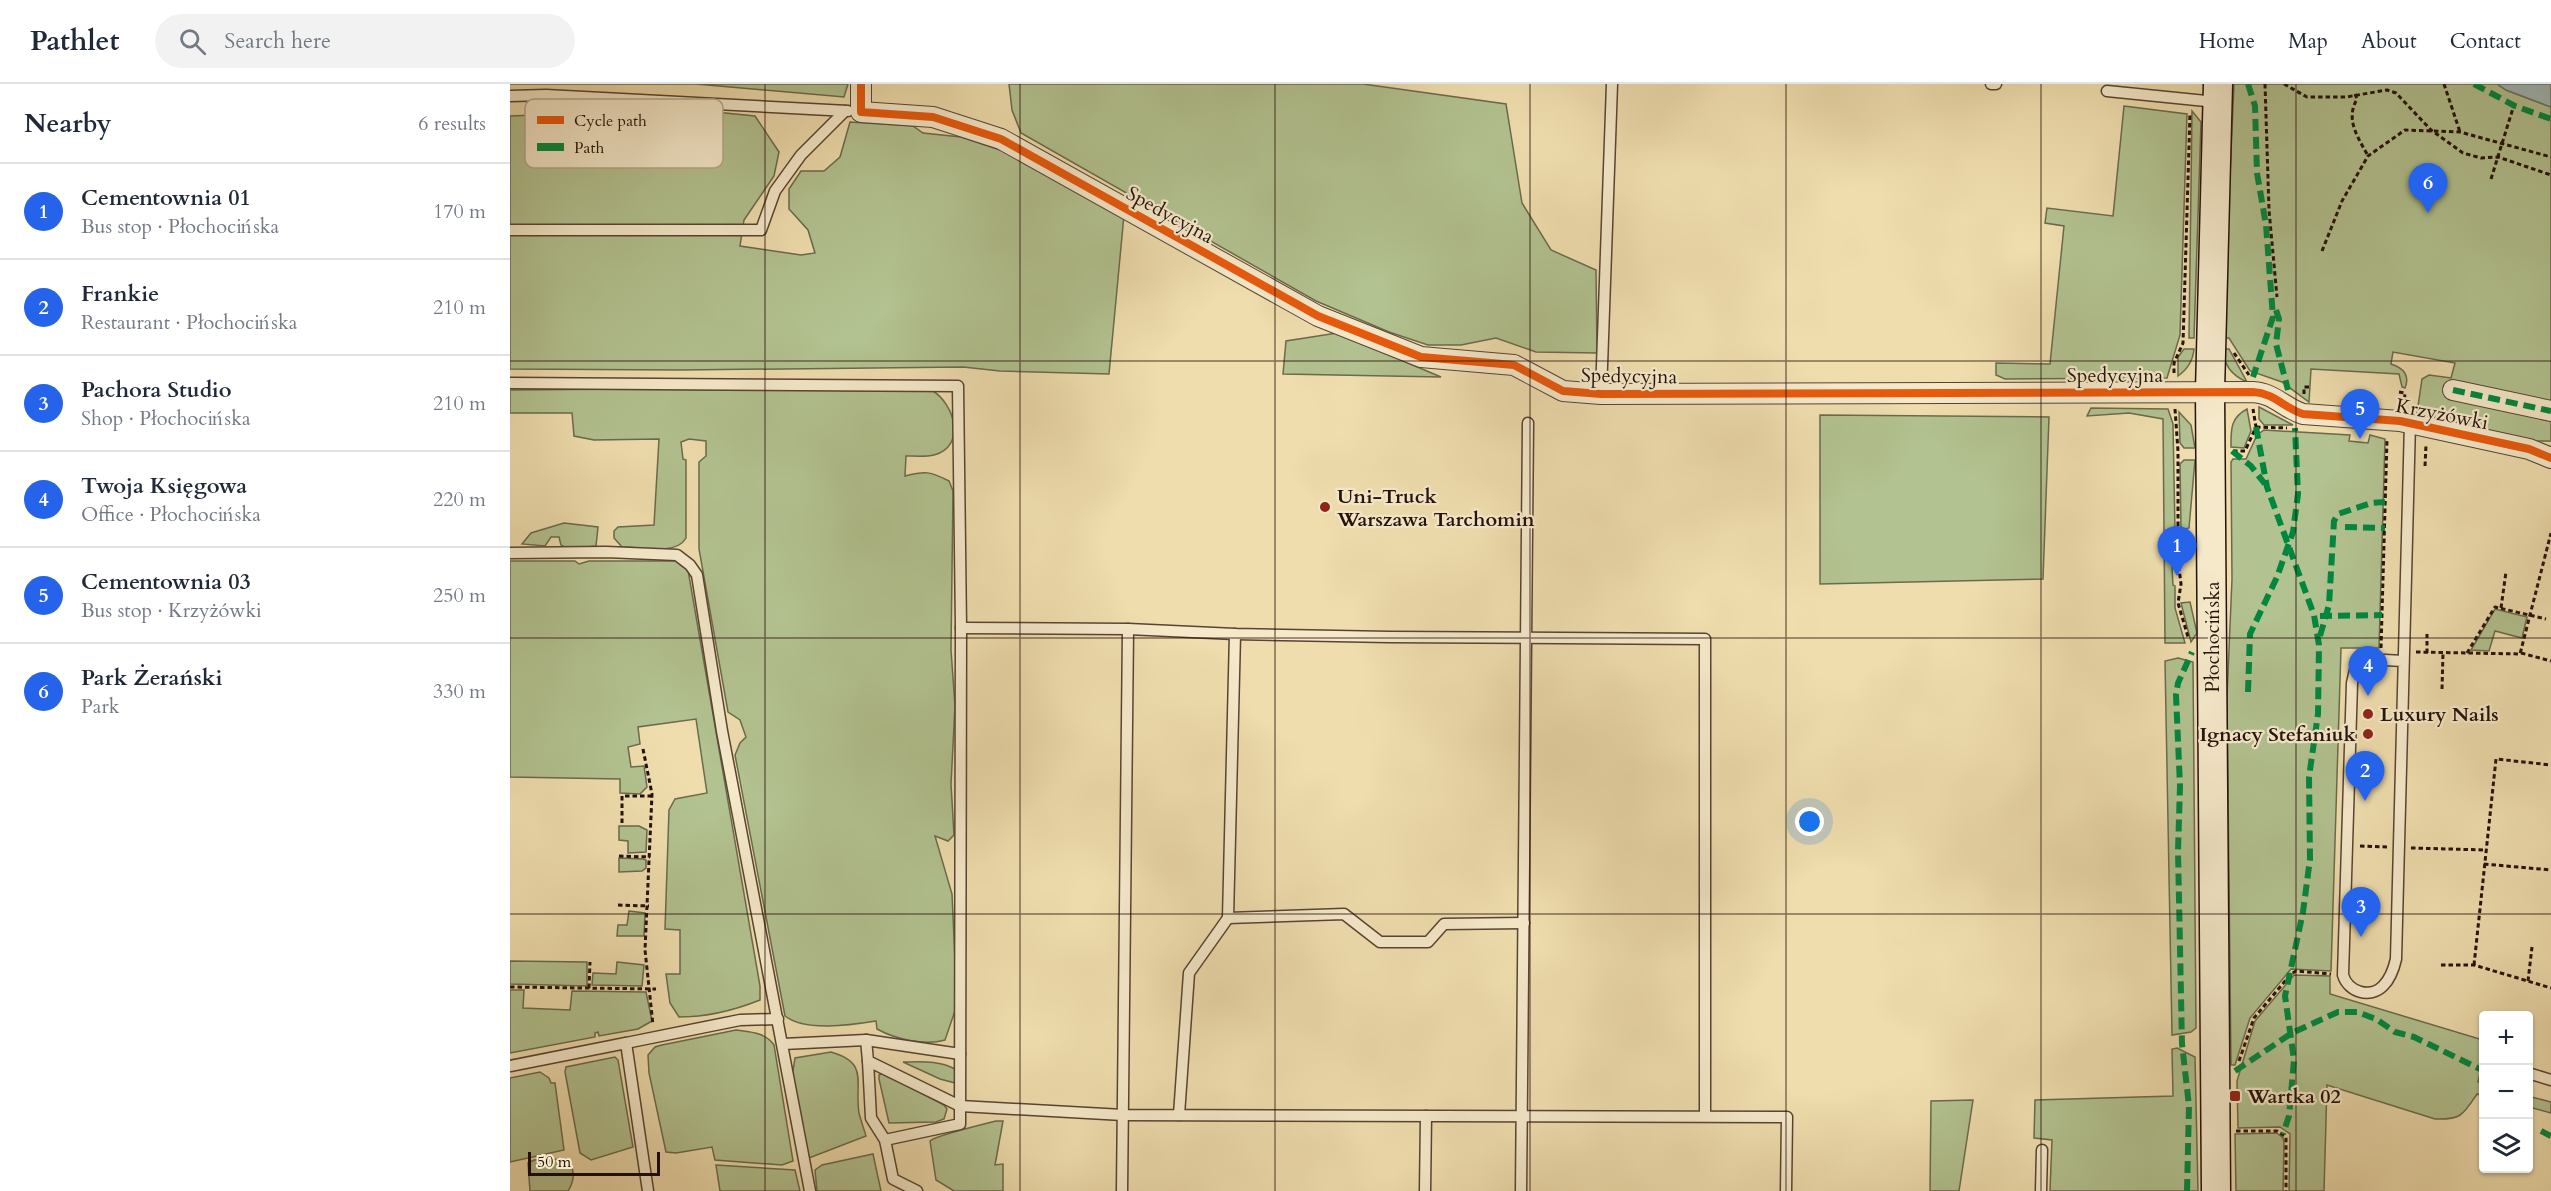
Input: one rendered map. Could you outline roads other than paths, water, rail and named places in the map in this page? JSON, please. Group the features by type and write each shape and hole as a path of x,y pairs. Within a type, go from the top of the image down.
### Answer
{"main road":[{"name":"Płochocińska","path":"2216,1191 2210,391 2217,93"}],"street":[{"path":"853,111 861,84"},
{"name":"Spedycyjna","path":"853,111 933,117 1000,139 1318,316 1421,357 1515,365 1563,391 1601,394 2210,391"},
{"path":"2453,390 2551,411"},
{"name":"Krzyżówki","path":"2210,391 2264,393 2292,410 2315,416 2410,423 2529,449"},
{"path":"2529,449 2551,447"},
{"path":"2529,449 2551,458"}],"lane":[{"path":"1601,394 1612,84"},
{"path":"1991,84 1996,84"},
{"path":"2107,91 2217,93"},
{"path":"510,96 546,95 623,99"},
{"path":"723,104 853,111"},
{"path":"510,230 761,230 775,191 801,155 853,111"},
{"path":"510,383 958,386 961,628 960,1124 885,1140"},
{"path":"1521,1191 1528,423"},
{"path":"2403,661 2367,659 2361,663 2353,677 2343,975 2352,989 2364,993 2375,991 2383,986 2393,970 2399,847 2410,423"},
{"path":"510,553 606,552 677,555 690,565 697,575 722,732 810,1191"},
{"path":"961,628 1128,629 1235,634 1705,639 1705,1116"},
{"path":"1122,1191 1128,629"},
{"path":"1179,1115 1189,973 1228,918 1235,634"},
{"path":"1228,918 1344,914 1380,942 1428,942 1444,924 1524,923"},
{"path":"510,1066 740,1020 778,1019"},
{"path":"783,1044 866,1040 960,1054"},
{"path":"866,1040 871,1118 885,1140 893,1179 917,1191"},
{"path":"626,1043 648,1191"},
{"path":"868,1061 960,1106 1123,1115 1787,1117 1786,1191"},
{"path":"2533,1074 2551,1080"},
{"path":"1425,1191 1426,1116"},
{"path":"2042,1150 2042,1191"}],"water":[{"path":"2497,84 2551,84 2551,107 2506,90"}],"place":[{"name":"Park Żerański","path":"2428,213"},
{"name":"Cementownia 03","path":"2360,439"},
{"name":"Uni-Truck Warszawa Tarchomin","path":"1325,507"},
{"name":"Cementownia 01","path":"2177,576"},
{"name":"Twoja Księgowa","path":"2368,696"},
{"name":"Luxury Nails","path":"2368,714"},
{"name":"Ignacy Stefaniuk","path":"2368,734"},
{"name":"Frankie","path":"2365,801"},
{"name":"Pachora Studio","path":"2361,937"},
{"name":"Wartka 02","path":"2235,1096"}]}
